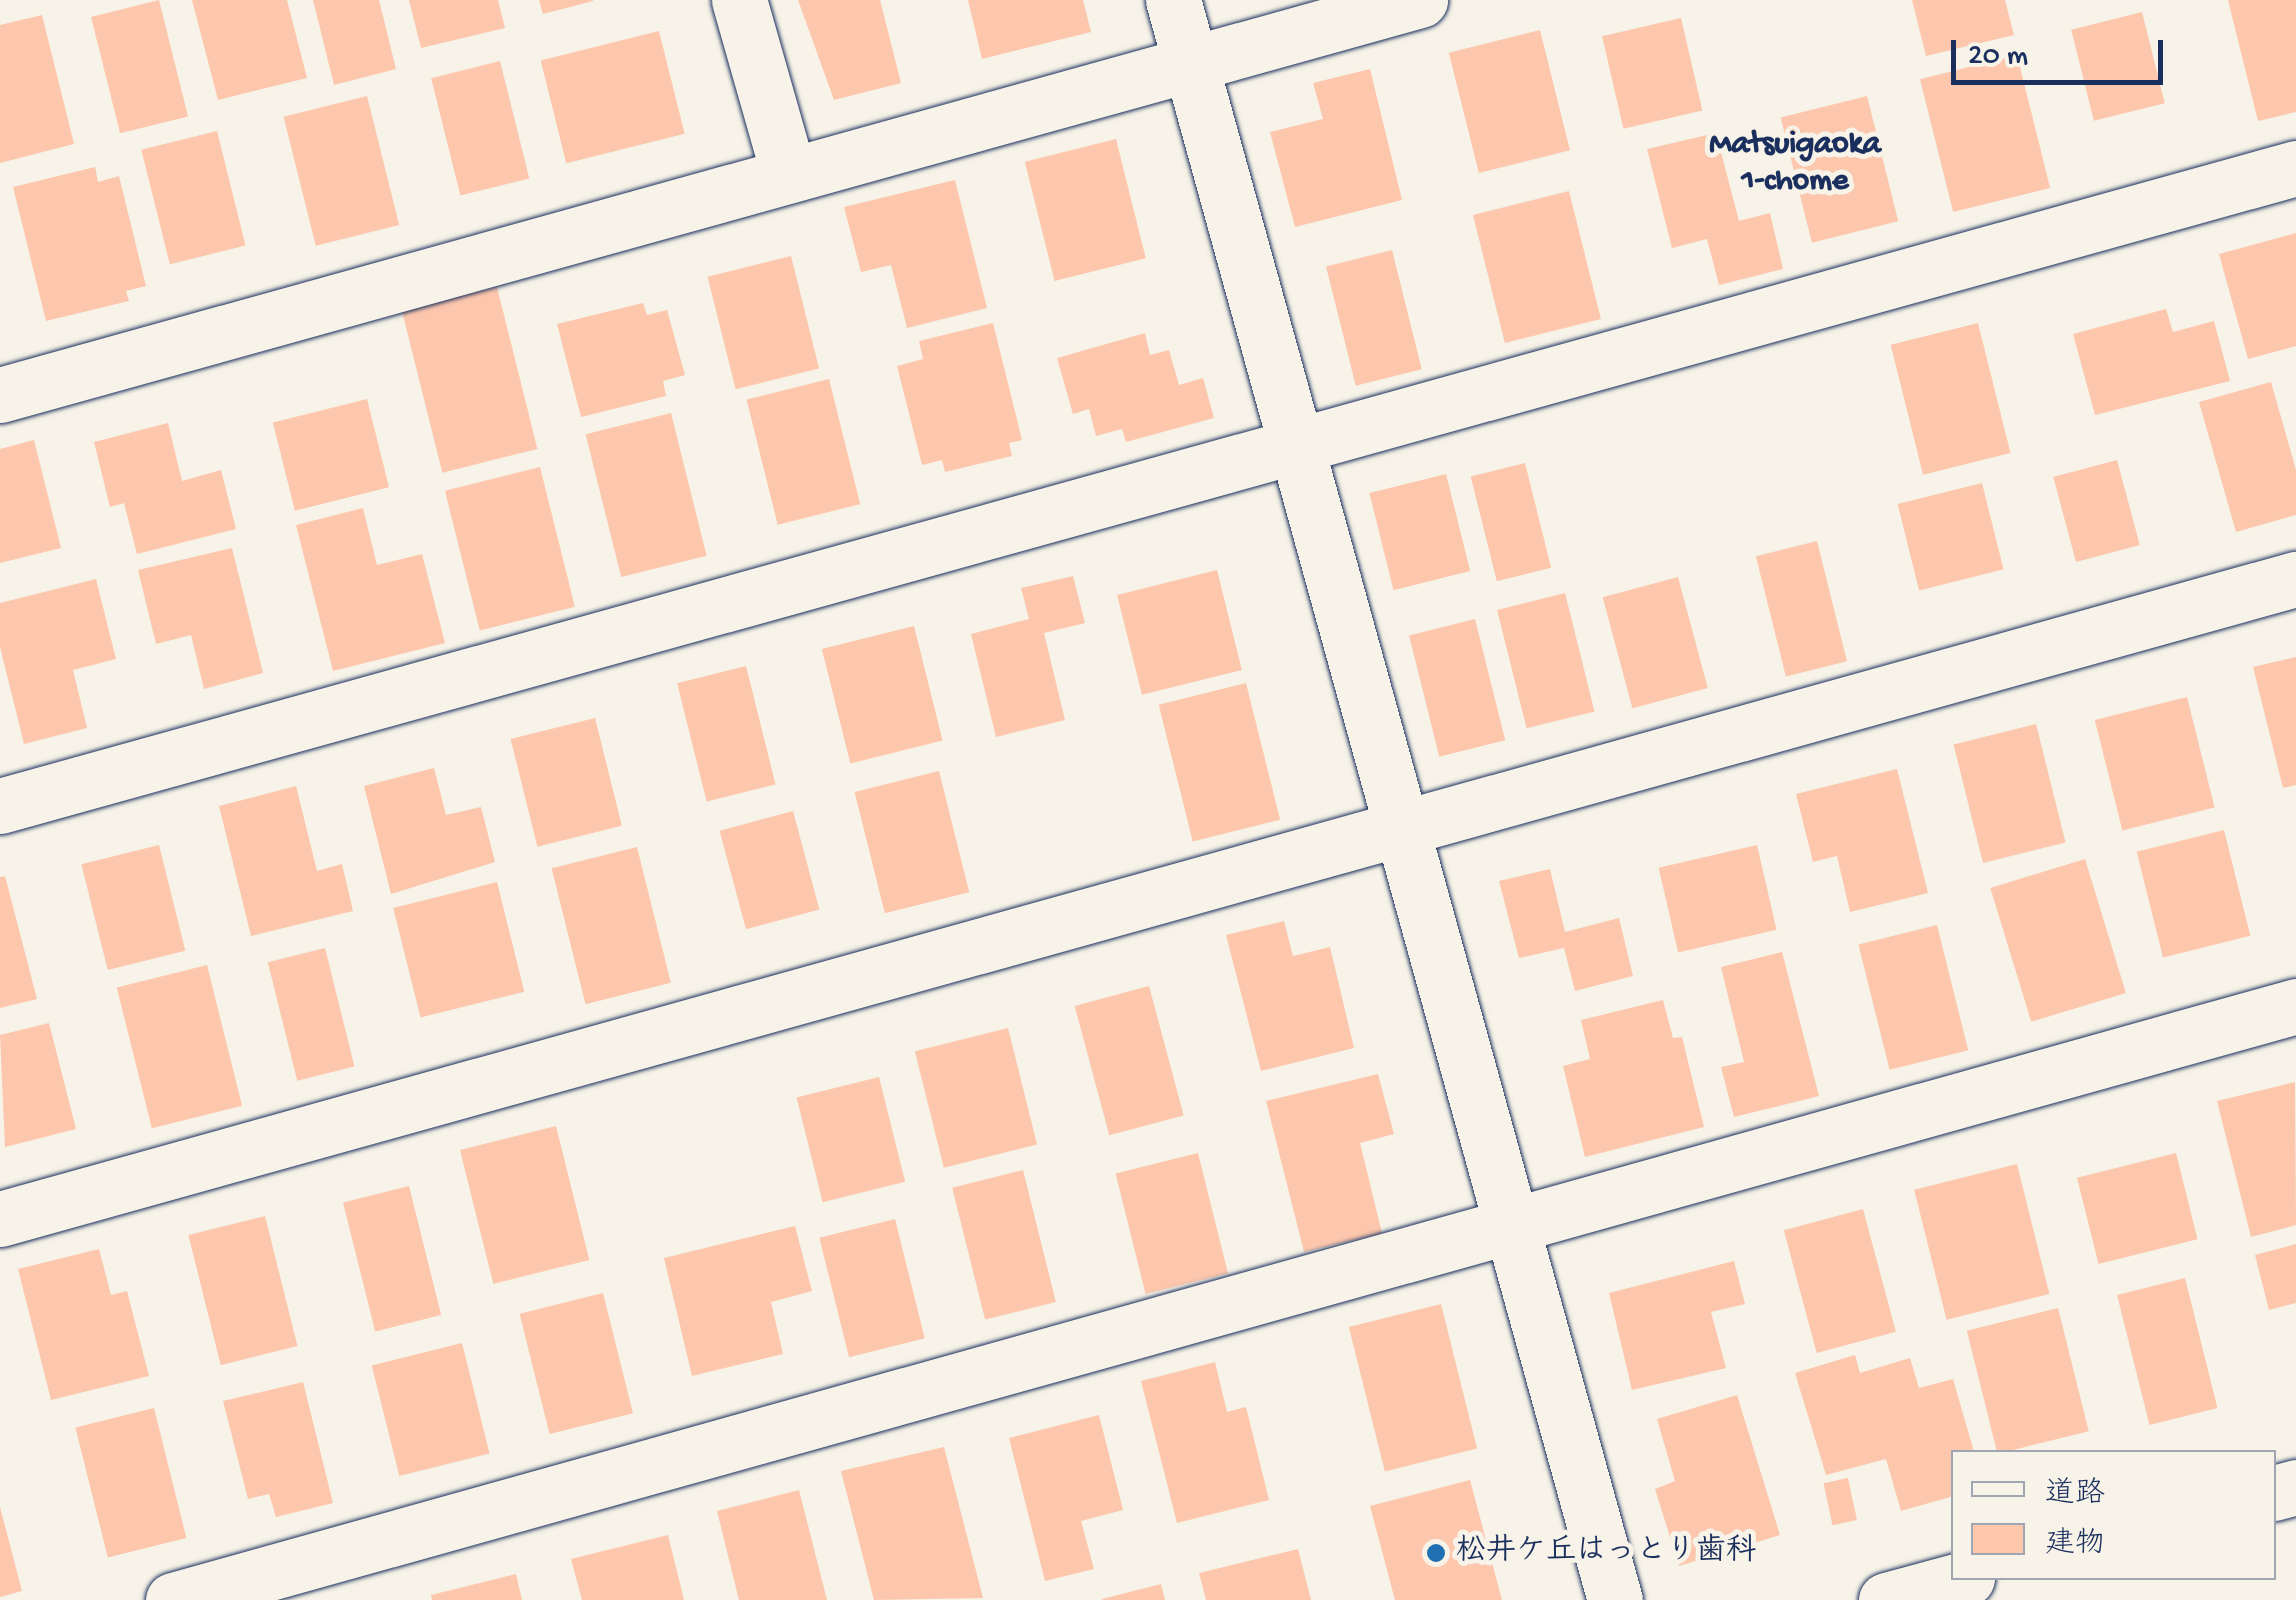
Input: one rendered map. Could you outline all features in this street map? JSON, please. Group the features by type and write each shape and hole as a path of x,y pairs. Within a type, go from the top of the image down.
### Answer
{"street":[{"path":"739,0 789,175"},
{"path":"1174,0 1615,1600"},
{"path":"0,394 1420,0"},
{"path":"0,806 2296,168"},
{"path":"0,1219 2296,579"},
{"path":"173,1600 2296,1006"},
{"path":"1886,1600 1960,1580"}],"building":[{"path":"159,0 188,116 120,133 91,17"},
{"path":"192,0 287,0 307,78 218,100"},
{"path":"313,0 379,0 396,69 334,85"},
{"path":"409,0 498,0 505,28 421,48"},
{"path":"539,0 593,0 593,1 543,14"},
{"path":"798,0 880,0 901,83 834,100"},
{"path":"968,0 1083,0 1091,32 982,59"},
{"path":"1912,0 2005,0 2014,35 1926,56"},
{"path":"2228,0 2296,0 2296,112 2258,121"},
{"path":"2142,12 2165,103 2094,121 2071,30"},
{"path":"42,15 74,144 0,163 0,25"},
{"path":"1681,18 1702,111 1623,129 1602,36"},
{"path":"1540,30 1570,150 1479,173 1449,53"},
{"path":"659,31 685,134 566,163 541,61"},
{"path":"2017,55 2050,188 1953,212 1920,79"},
{"path":"500,61 529,178 460,196 431,78"},
{"path":"1370,69 1402,200 1295,227 1270,132 1323,119 1313,83"},
{"path":"367,96 399,225 316,246 284,117"},
{"path":"1867,96 1898,221 1812,243 1781,118"},
{"path":"217,131 246,245 170,264 141,150"},
{"path":"1716,133 1739,221 1770,213 1783,269 1719,285 1707,239 1672,248 1647,149"},
{"path":"1116,139 1146,258 1055,281 1025,162"},
{"path":"95,167 98,182 119,176 146,286 126,291 129,301 46,321 13,187"},
{"path":"955,180 987,308 907,328 891,265 861,272 844,207"},
{"path":"1569,191 1601,319 1505,343 1473,215"},
{"path":"2296,233 2296,346 2248,359 2219,254"},
{"path":"1392,250 1422,369 1356,386 1326,266"},
{"path":"791,256 819,369 736,389 708,277"},
{"path":"497,287 537,449 442,473 402,311"},
{"path":"643,303 647,315 667,310 685,375 663,381 666,396 581,417 557,324"},
{"path":"2166,309 2173,332 2214,321 2230,381 2095,415 2073,334"},
{"path":"993,323 1022,440 1009,443 1012,456 945,472 942,460 922,465 897,366 923,359 919,341"},
{"path":"1978,323 2010,453 1923,475 1891,345"},
{"path":"1145,333 1150,355 1169,350 1179,385 1203,378 1214,418 1126,442 1122,429 1096,436 1089,409 1073,414 1057,358"},
{"path":"829,379 860,504 778,525 747,400"},
{"path":"2271,382 2296,470 2296,515 2236,532 2199,402"},
{"path":"367,399 389,487 295,511 273,422"},
{"path":"671,413 707,556 621,577 586,434"},
{"path":"168,423 182,481 221,470 236,529 137,554 124,503 110,507 94,442"},
{"path":"34,440 61,548 0,563 0,449"},
{"path":"2117,460 2140,545 2076,562 2053,477"},
{"path":"1525,463 1551,568 1497,581 1471,477"},
{"path":"540,467 575,607 480,630 445,491"},
{"path":"1446,474 1470,571 1394,590 1369,493"},
{"path":"1982,483 2004,569 1919,590 1898,504"},
{"path":"363,508 377,565 422,554 445,643 333,671 296,525"},
{"path":"1817,541 1847,661 1786,677 1756,556"},
{"path":"232,548 263,673 204,689 191,635 156,644 138,570"},
{"path":"1217,570 1242,670 1142,695 1117,595"},
{"path":"1073,576 1085,623 1044,633 1065,720 996,737 971,634 1029,619 1021,588"},
{"path":"1678,577 1708,688 1632,708 1603,597"},
{"path":"96,579 116,659 73,670 87,728 24,744 0,647 0,603"},
{"path":"1565,593 1595,711 1527,728 1497,610"},
{"path":"1475,619 1505,740 1439,757 1409,635"},
{"path":"914,626 943,740 850,763 822,649"},
{"path":"2296,657 2296,785 2283,788 2253,667"},
{"path":"746,666 776,784 707,802 677,683"},
{"path":"1246,683 1280,820 1193,842 1159,705"},
{"path":"2187,697 2215,808 2122,831 2095,720"},
{"path":"595,718 622,826 537,847 511,739"},
{"path":"2036,724 2066,842 1983,863 1954,745"},
{"path":"434,768 446,815 481,807 495,862 391,894 364,786"},
{"path":"1897,769 1928,893 1850,912 1837,856 1813,862 1796,794"},
{"path":"939,771 969,892 885,913 855,792"},
{"path":"296,786 317,871 342,864 353,911 251,936 219,806"},
{"path":"793,811 819,910 746,929 720,831"},
{"path":"2224,830 2250,936 2163,958 2137,852"},
{"path":"159,845 185,951 108,970 81,864"},
{"path":"1757,845 1777,930 1678,952 1659,868"},
{"path":"637,847 671,983 585,1004 552,868"},
{"path":"2085,859 2126,993 2031,1022 1990,888"},
{"path":"1550,869 1565,932 1619,918 1633,976 1575,991 1564,948 1519,958 1499,881"},
{"path":"5,876 37,999 0,1008 0,877"},
{"path":"497,882 524,992 421,1018 393,908"},
{"path":"1284,921 1293,956 1330,947 1354,1048 1261,1071 1226,935"},
{"path":"1937,925 1968,1050 1890,1070 1858,945"},
{"path":"325,948 355,1066 297,1081 268,962"},
{"path":"1782,952 1819,1096 1734,1117 1721,1067 1744,1062 1721,967"},
{"path":"207,965 242,1106 152,1128 117,987"},
{"path":"1149,986 1184,1115 1109,1135 1075,1006"},
{"path":"1663,1000 1673,1038 1682,1037 1704,1127 1585,1157 1563,1066 1590,1059 1581,1020"},
{"path":"49,1023 76,1129 5,1147 0,1035"},
{"path":"1008,1028 1037,1144 944,1168 915,1051"},
{"path":"1378,1074 1394,1134 1360,1143 1382,1233 1304,1252 1266,1101"},
{"path":"879,1077 905,1182 823,1202 797,1098"},
{"path":"2295,1082 2296,1225 2251,1237 2217,1101"},
{"path":"556,1126 589,1260 493,1284 460,1150"},
{"path":"1198,1153 1228,1273 1146,1294 1116,1174"},
{"path":"2176,1153 2198,1239 2099,1264 2077,1178"},
{"path":"2017,1164 2049,1294 1947,1320 1914,1190"},
{"path":"1023,1170 1056,1302 985,1320 952,1188"},
{"path":"409,1186 441,1315 375,1332 343,1202"},
{"path":"1863,1209 1896,1332 1817,1353 1784,1230"},
{"path":"265,1216 297,1346 221,1365 188,1235"},
{"path":"895,1219 925,1338 849,1357 819,1238"},
{"path":"795,1226 812,1291 771,1302 783,1354 692,1376 664,1258"},
{"path":"2296,1244 2296,1303 2269,1310 2255,1255"},
{"path":"99,1249 111,1295 127,1291 149,1376 51,1400 18,1269"},
{"path":"1734,1261 1745,1304 1711,1312 1726,1368 1632,1390 1609,1293"},
{"path":"2185,1278 2217,1408 2149,1425 2117,1295"},
{"path":"603,1293 633,1413 550,1434 520,1314"},
{"path":"1441,1304 1477,1449 1385,1472 1349,1327"},
{"path":"2058,1308 2089,1431 2013,1450 1997,1450 1967,1331"},
{"path":"462,1343 490,1454 399,1476 372,1365"},
{"path":"1855,1355 1860,1373 1910,1358 1919,1388 1953,1379 1973,1450 1951,1450 1951,1497 1901,1511 1886,1459 1826,1475 1795,1373"},
{"path":"1215,1362 1227,1412 1246,1407 1269,1500 1177,1523 1141,1381"},
{"path":"303,1382 333,1503 276,1517 269,1494 248,1499 223,1401"},
{"path":"1737,1395 1780,1535 1679,1566 1655,1489 1675,1481 1657,1419"},
{"path":"154,1408 186,1538 108,1558 75,1428"},
{"path":"1099,1415 1123,1510 1081,1521 1094,1569 1045,1581 1009,1438"},
{"path":"944,1447 983,1598 874,1600 841,1471"},
{"path":"1848,1478 1857,1520 1832,1525 1824,1483"},
{"name":"松井ケ丘はっとり歯科","path":"1470,1480 1502,1600 1395,1600 1370,1506"},
{"path":"799,1490 827,1600 739,1600 717,1511"},
{"path":"0,1507 22,1591 0,1597"},
{"path":"668,1535 684,1600 582,1600 571,1559"},
{"path":"1298,1549 1311,1600 1206,1600 1199,1573"},
{"path":"516,1574 522,1600 432,1600 431,1595"},
{"path":"1161,1584 1165,1600 1102,1600 1102,1599"}],"place":[{"name":"松井ケ丘はっとり歯科","path":"1436,1553"}],"district":[{"name":"Matsuigaoka 1-chome","path":"1795,164"}]}
